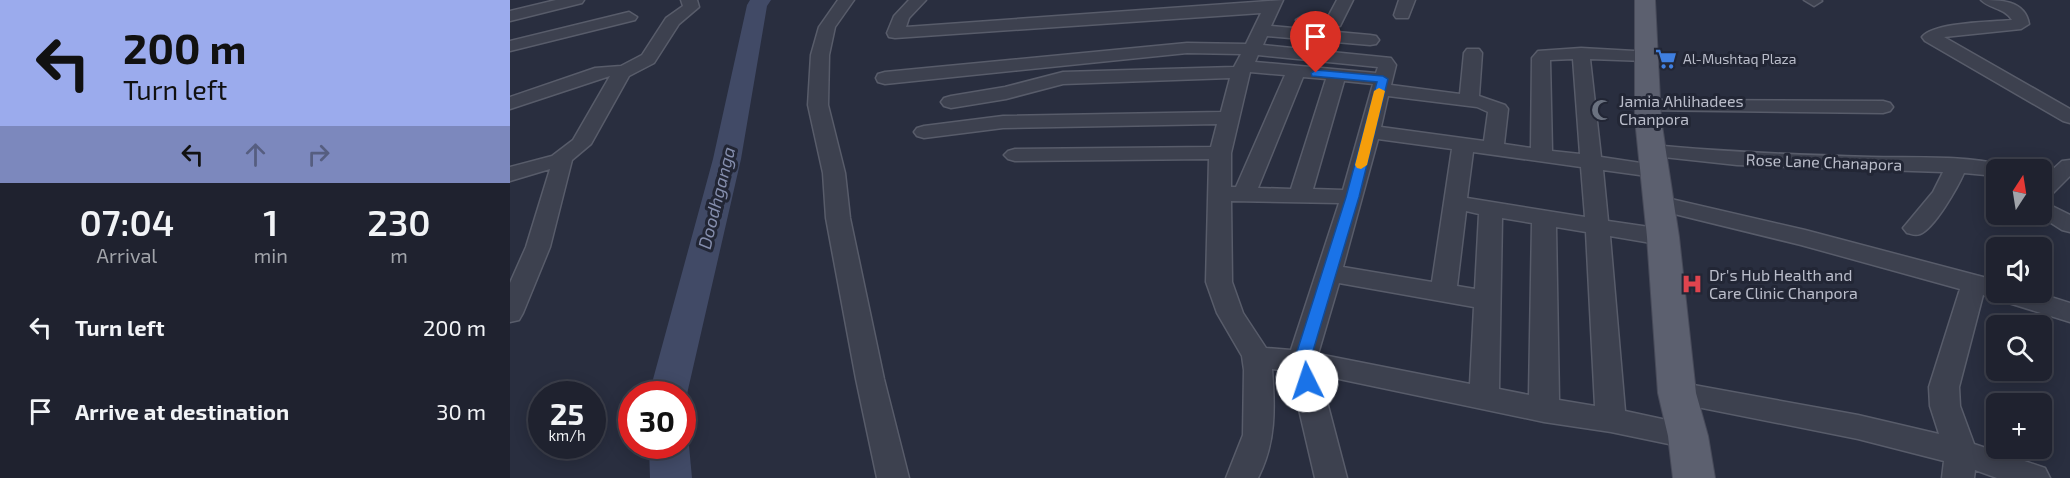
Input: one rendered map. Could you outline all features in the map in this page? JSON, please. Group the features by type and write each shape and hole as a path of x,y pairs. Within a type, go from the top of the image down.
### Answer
{"main road":[{"path":"1645,0 1647,106 1663,237 1677,393 1688,436 1694,478"}],"street":[{"path":"510,16 576,0"},
{"path":"620,73 648,59 672,21 691,7 689,0"},
{"path":"846,0 827,27 817,85 818,105 834,173 838,218 870,379 893,478"},
{"path":"918,0 902,16 895,33 1259,34 1332,29 1370,40"},
{"path":"1332,29 1345,0"},
{"path":"1992,0 2012,10 2021,18 2021,24 1940,33 1931,37 2070,117"},
{"path":"510,46 629,17"},
{"path":"1259,34 1296,71 1336,75 1489,103 1498,109 1492,149"},
{"path":"951,102 994,96 1063,78 1259,34"},
{"path":"1232,194 1220,153 1228,118 1259,34"},
{"path":"885,78 1169,50 1259,34 1382,61 1387,65 1352,197 1302,361 1331,478"},
{"path":"1469,100 1473,53"},
{"path":"1542,156 1541,58 1548,53 1646,56"},
{"path":"1581,53 1592,163 1611,420"},
{"path":"510,103 602,72 617,70 620,73"},
{"path":"1242,478 1258,433 1258,358 1233,322 1223,302 1219,282 1232,194 1296,71"},
{"path":"510,174 558,161 581,144 619,79 620,73"},
{"path":"1300,195 1336,75"},
{"path":"1647,106 1883,107"},
{"path":"924,132 1003,122 1228,118"},
{"name":"Rose Lane Chanapora","path":"1370,132 1592,163 1653,161 1804,163 1957,166 1986,169"},
{"path":"1443,293 1464,145"},
{"path":"1015,155 1220,153"},
{"path":"510,313 538,248 564,162 558,161"},
{"path":"1915,228 1943,194 1957,166"},
{"path":"1232,194 1352,197"},
{"path":"1456,203 1663,237"},
{"path":"1658,203 1804,238 1985,286 1944,394 1960,465"},
{"path":"1484,397 1491,209"},
{"path":"2052,214 2070,225"},
{"path":"1544,217 1544,410"},
{"path":"1330,273 1488,300"},
{"path":"2039,303 2070,313"},
{"path":"1258,358 1302,361 1544,410 1611,420 1688,436"},
{"path":"1677,393 1926,442 1960,465 2034,478"}],"waterway":[{"name":"Doodhganga","path":"671,381 727,159 757,5 761,0"},
{"name":"Doodhganga","path":"670,459 671,478"}],"slow traffic":[{"path":"1361,165 1379,91"}],"place":[{"name":"Al-Mushtaq Plaza","path":"1666,59"},
{"name":"Jamia Ahlihadees Chanpora","path":"1602,110"},
{"name":"Dr's Hub Health and Care Clinic Chanpora","path":"1692,284"}],"route":[{"path":"1307,381 1302,361 1352,197 1383,79 1316,73"}]}
